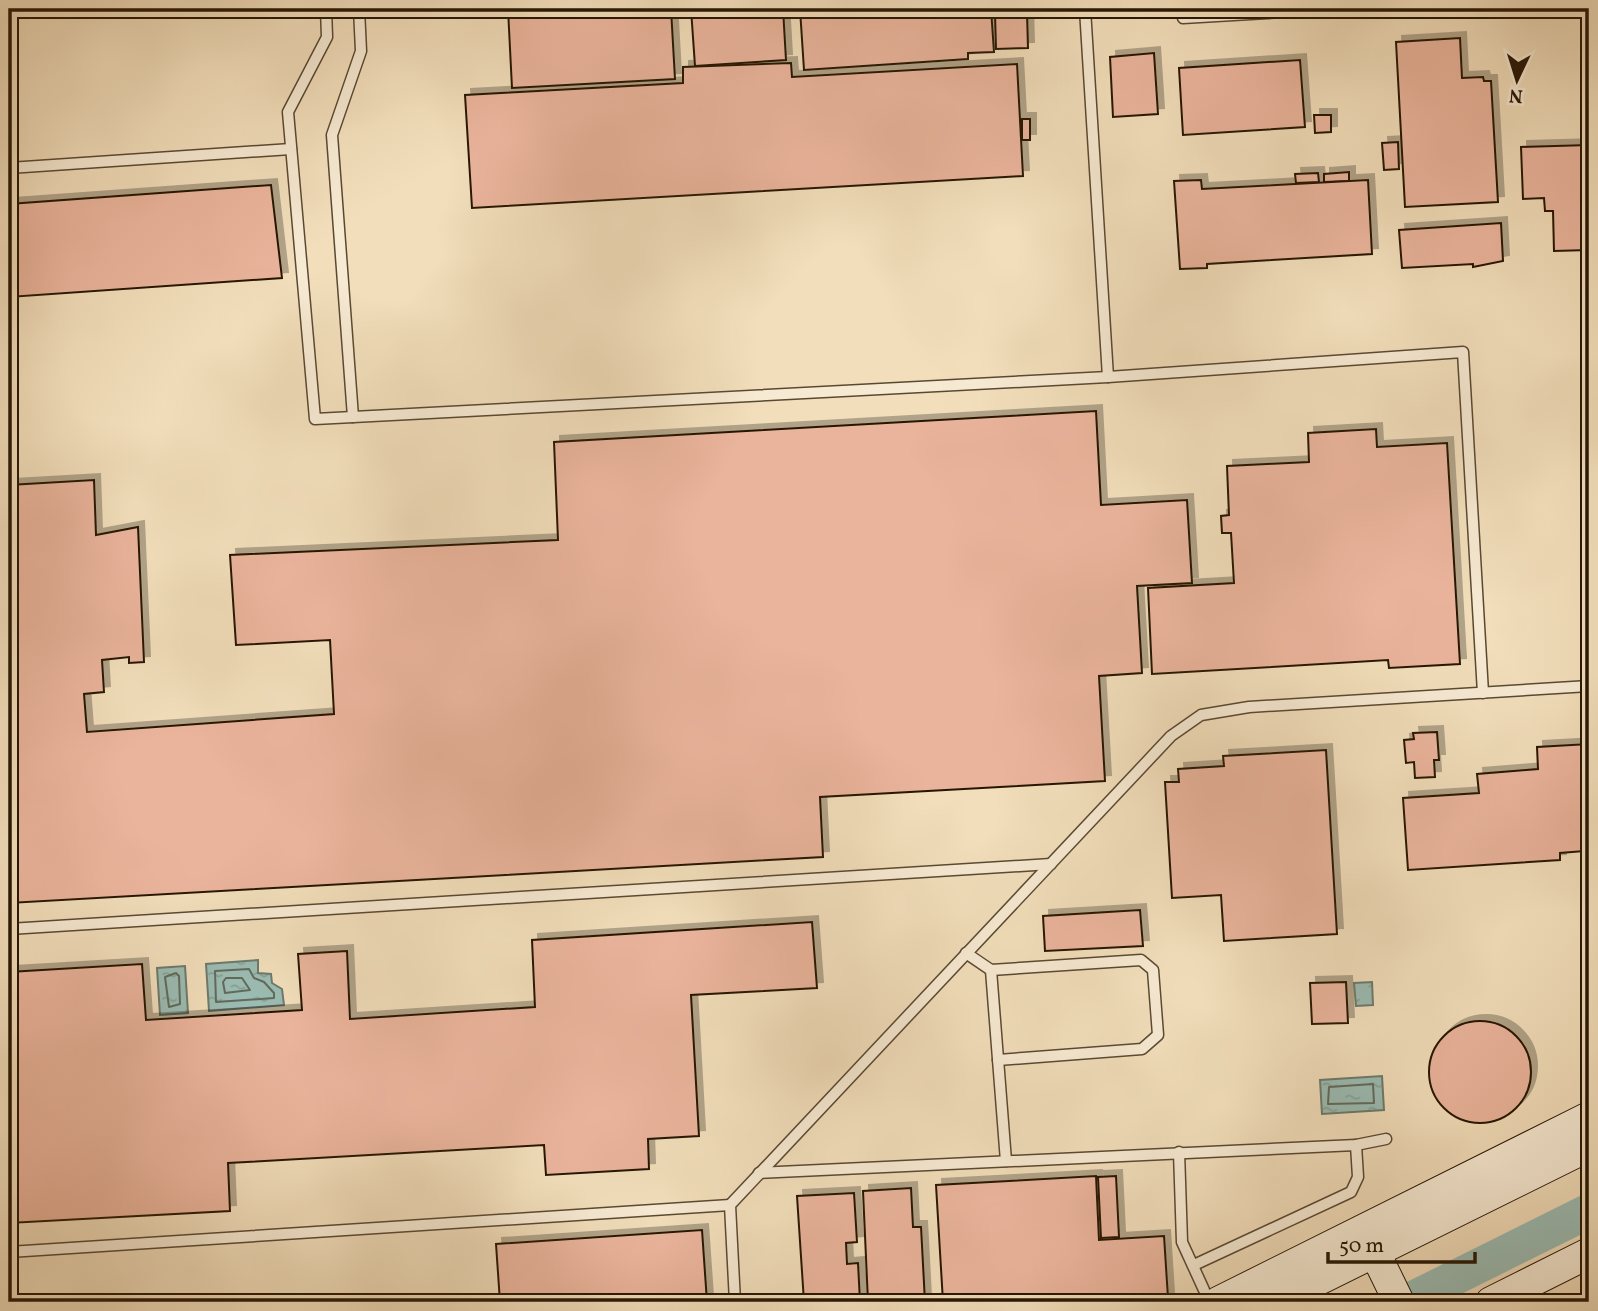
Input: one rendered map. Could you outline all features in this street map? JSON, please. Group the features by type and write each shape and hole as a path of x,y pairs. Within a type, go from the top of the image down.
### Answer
{"street":[{"path":"1211,1296 1589,1117"},
{"path":"1244,1302 1589,1130"},
{"path":"1274,1302 1589,1146"},
{"path":"1375,1253 1397,1298"},
{"path":"1491,1302 1589,1253"}],"lane":[{"path":"326,9 327,37 288,112 315,419 1108,377 1462,352 1483,693"},
{"path":"353,417 332,135 361,51 359,9"},
{"path":"1086,9 1108,377"},
{"path":"1182,9 1183,18 1333,9"},
{"path":"9,168 291,149"},
{"path":"9,1252 730,1205 1171,736 1201,715 1249,707 1589,686"},
{"path":"9,929 1051,864"},
{"path":"966,953 991,970 1141,960 1153,970 1158,1035 1142,1049 998,1060"},
{"path":"991,970 1006,1161"},
{"path":"759,1173 1356,1146 1385,1139"},
{"path":"1194,1265 1351,1192 1358,1177 1356,1146"},
{"path":"1179,1152 1182,1242 1211,1296"},
{"path":"730,1205 735,1302"}],"water":[{"path":"258,960 258,973 271,974 272,983 282,989 284,1005 209,1011 206,964"},
{"path":"185,966 188,1013 160,1015 157,968"},
{"path":"1372,982 1373,1005 1356,1006 1354,983"},
{"path":"1382,1076 1384,1110 1322,1114 1320,1080"}],"building":[{"path":"508,9 671,9 675,79 512,88"},
{"path":"691,9 783,9 786,60 695,66"},
{"path":"800,9 991,9 994,52 968,53 968,59 804,70"},
{"path":"1027,13 1028,48 996,49 995,14"},
{"path":"1460,38 1462,78 1483,77 1484,81 1491,81 1498,202 1405,207 1396,42"},
{"path":"1154,53 1158,114 1113,117 1110,57"},
{"path":"1300,60 1305,127 1183,135 1179,68"},
{"path":"791,63 792,77 1017,64 1023,176 472,208 465,95 683,83 683,67"},
{"path":"1314,115 1331,115 1331,132 1315,133"},
{"path":"1022,119 1030,119 1030,140 1022,140"},
{"path":"1398,142 1399,169 1384,170 1382,143"},
{"path":"1589,145 1589,250 1554,251 1553,211 1545,211 1544,198 1523,199 1521,147"},
{"path":"1349,172 1349,181 1324,182 1324,174"},
{"path":"1318,173 1319,182 1296,183 1295,174"},
{"path":"1201,180 1202,189 1368,180 1372,254 1207,264 1207,268 1180,269 1174,181"},
{"path":"271,185 282,278 9,297 9,204"},
{"path":"1501,223 1503,261 1473,267 1473,264 1402,268 1399,230"},
{"path":"1096,411 1101,505 1187,500 1192,583 1137,586 1142,673 1099,676 1105,781 820,797 823,857 9,903 9,485 94,480 96,535 138,527 144,662 129,663 129,657 102,660 104,692 84,694 87,732 334,714 330,640 236,645 230,555 558,540 554,442"},
{"path":"1376,429 1377,447 1447,443 1460,664 1389,668 1388,660 1152,674 1148,588 1234,583 1231,533 1222,533 1221,516 1229,515 1227,466 1309,462 1308,433"},
{"path":"1437,732 1439,760 1434,760 1435,777 1415,778 1414,762 1406,763 1404,740 1414,739 1413,733"},
{"path":"1589,744 1589,858 1584,858 1584,851 1560,853 1560,860 1408,870 1403,798 1479,793 1477,774 1538,769 1537,747"},
{"path":"1326,750 1337,934 1224,941 1221,895 1172,898 1165,782 1179,782 1178,769 1224,766 1223,756"},
{"path":"1140,910 1143,946 1045,951 1043,916"},
{"path":"812,922 817,988 691,995 699,1136 648,1139 649,1169 546,1175 544,1145 228,1163 230,1211 9,1223 9,972 142,964 146,1020 302,1010 298,954 347,951 350,1019 535,1007 532,940"},
{"path":"1346,982 1348,1023 1312,1024 1310,983"},
{"path":"1480,1021 1500,1025 1516,1036 1527,1052 1531,1072 1527,1092 1516,1108 1500,1119 1480,1123 1460,1119 1444,1108 1433,1092 1429,1072 1433,1052 1444,1036 1460,1025"},
{"path":"1096,1176 1099,1240 1164,1236 1168,1298 1162,1302 943,1302 936,1185"},
{"path":"1116,1176 1119,1237 1101,1238 1098,1177"},
{"path":"911,1188 913,1227 921,1227 925,1302 868,1302 863,1191"},
{"path":"854,1193 857,1242 846,1243 847,1264 858,1263 860,1302 804,1302 797,1196"},
{"path":"702,1230 707,1302 588,1302 588,1298 500,1302 496,1244"}],"waterway":[{"path":"1406,1302 1589,1211"}]}
